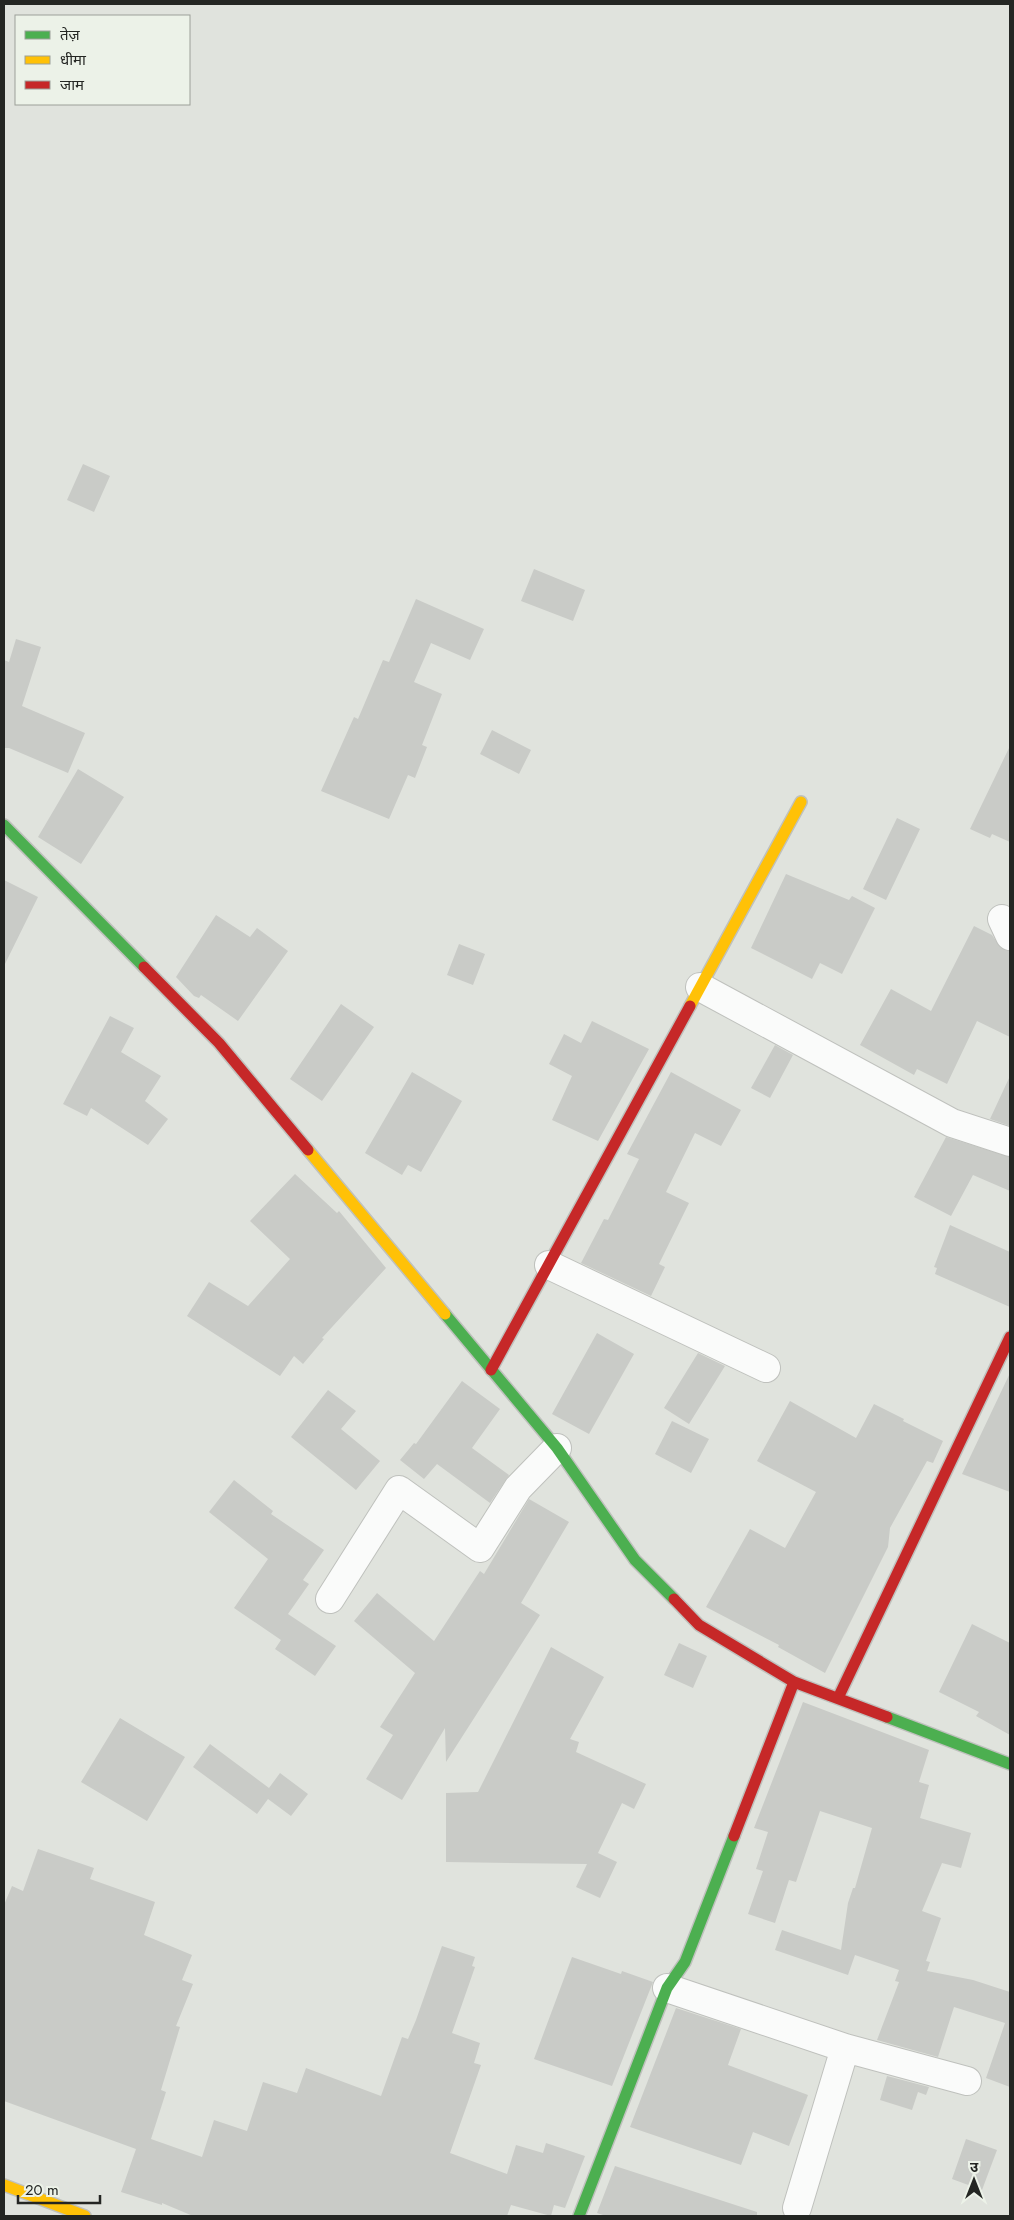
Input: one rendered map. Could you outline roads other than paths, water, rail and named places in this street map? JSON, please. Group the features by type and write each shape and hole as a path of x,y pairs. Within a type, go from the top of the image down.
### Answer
{"main road":[{"path":"491,1370 802,802"},
{"path":"4,825 219,1043 557,1448 634,1560 699,1625 794,1682 1010,1764"},
{"path":"838,1698 1010,1338"},
{"path":"579,2216 667,1988 685,1962 794,1682"},
{"path":"4,2185 85,2216"}],"street":[{"path":"700,987 952,1123 1010,1142"},
{"path":"548,1265 766,1368"},
{"path":"330,1599 399,1490 480,1548 518,1488 557,1448"},
{"path":"667,1988 845,2048 967,2081"},
{"path":"797,2208 845,2048"}]}
